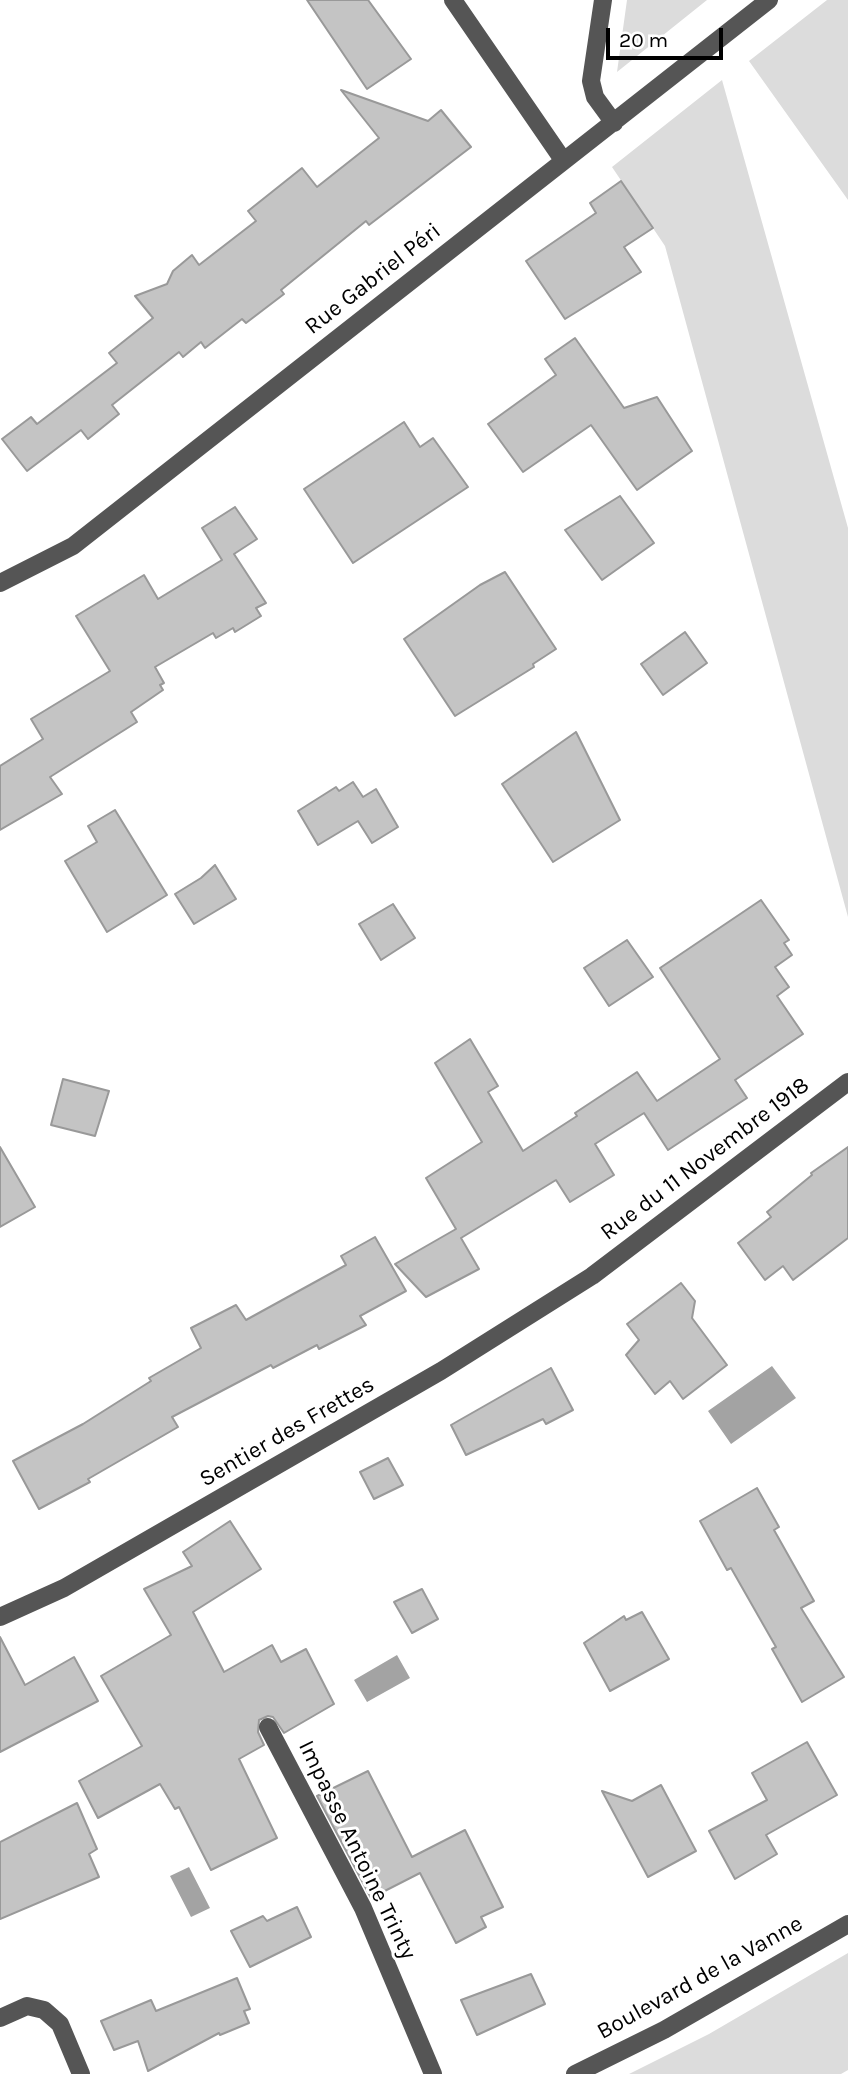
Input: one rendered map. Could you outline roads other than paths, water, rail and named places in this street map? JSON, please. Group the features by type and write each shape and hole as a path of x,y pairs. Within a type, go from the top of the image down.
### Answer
{"street":[{"path":"453,0 563,160"},
{"path":"603,0 591,81 595,97 614,123"},
{"name":"Rue Gabriel Péri","path":"0,583 73,546 769,0"},
{"name":"Rue du 11 Novembre 1918","path":"592,1276 848,1082"},
{"name":"Sentier des Frettes","path":"0,1617 64,1588 441,1371 592,1276"},
{"name":"Impasse Antoine Trinty","path":"268,1727 363,1908 433,2074"},
{"name":"Boulevard de la Vanne","path":"575,2074 664,2030 848,1924"},
{"path":"0,2018 27,2006 44,2010 60,2024 81,2074"}]}
